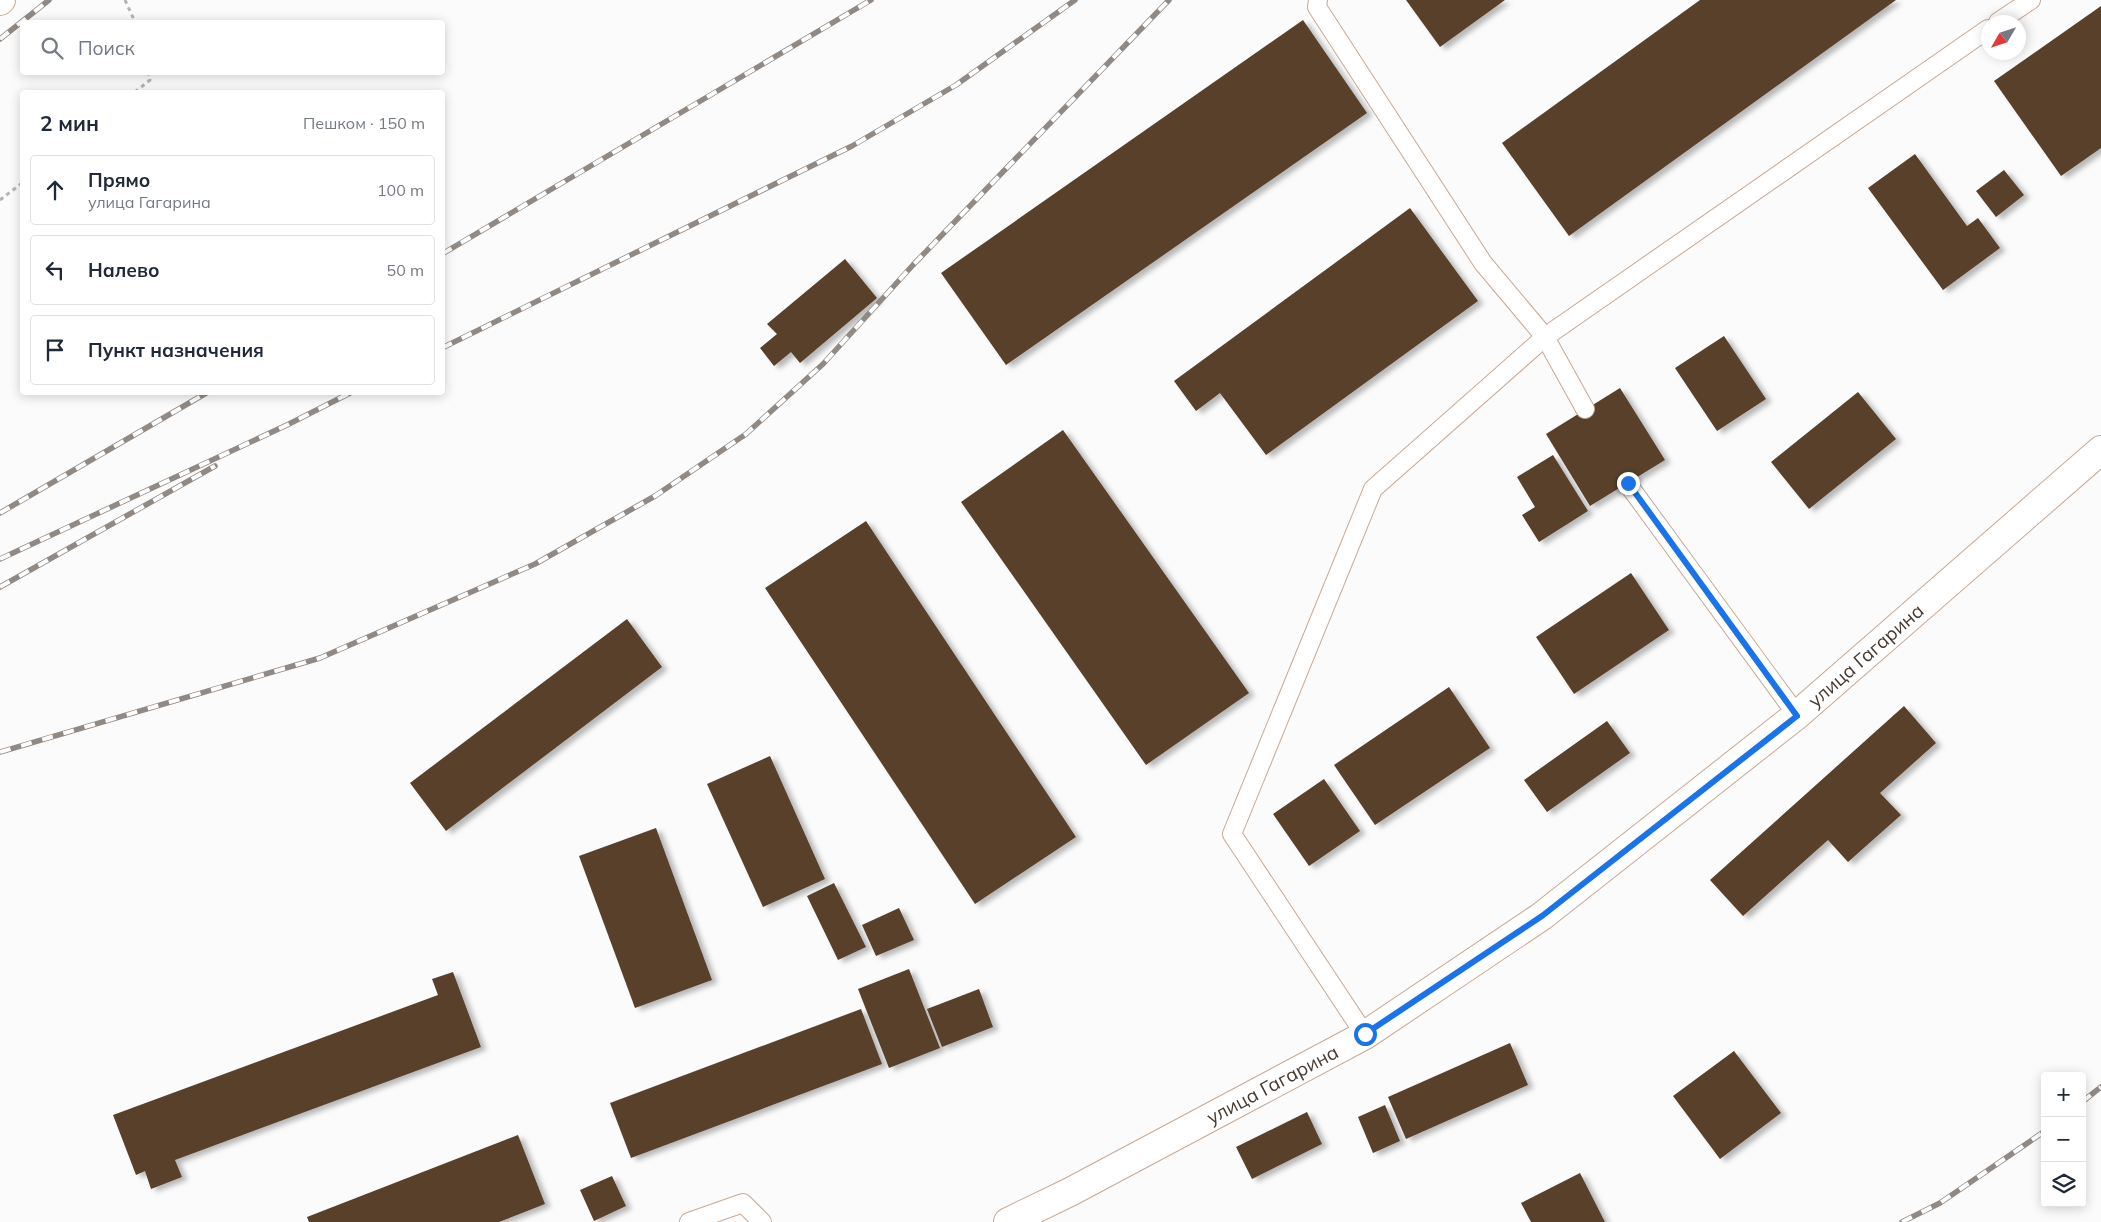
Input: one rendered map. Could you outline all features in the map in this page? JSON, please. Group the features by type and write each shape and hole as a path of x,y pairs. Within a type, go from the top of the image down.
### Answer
{"street":[{"name":"улица Гагарина","path":"1008,1222 1070,1192 1365,1034 1542,916 1797,716 2101,450"}],"lane":[{"path":"1318,0 1317,7 1484,263 1545,337 1585,409"},
{"path":"2008,15 2031,0"},
{"path":"1365,1034 1232,834 1373,489 1545,337 1981,34"},
{"path":"1628,483 1797,716"},
{"path":"689,1222 743,1203 762,1222"}],"path":[{"path":"125,0 134,20"},
{"path":"138,90 150,80 149,75"},
{"path":"0,200 20,185"}],"building":[{"path":"1406,0 1505,0 1440,47"},
{"path":"1700,0 1896,0 1569,236 1502,143"},
{"path":"2101,6 2101,148 2061,176 1994,81"},
{"path":"1303,20 1367,113 1006,365 941,273"},
{"path":"1915,154 1967,226 1978,218 2000,248 1943,290 1868,188"},
{"path":"2004,170 2024,195 1996,217 1976,191"},
{"path":"1410,208 1478,301 1266,455 1220,393 1196,411 1174,381"},
{"path":"845,259 877,298 800,363 791,352 774,366 760,348 777,334 767,324"},
{"path":"1724,336 1766,399 1717,431 1675,368"},
{"path":"1620,388 1665,460 1590,506 1546,434"},
{"path":"1858,392 1896,439 1809,509 1771,462"},
{"path":"1063,430 1249,693 1146,765 961,502"},
{"path":"1553,455 1588,511 1539,542 1522,515 1535,507 1517,477"},
{"path":"866,521 1076,837 975,904 765,588"},
{"path":"1631,573 1669,630 1574,694 1536,637"},
{"path":"627,619 662,667 446,831 410,783"},
{"path":"1449,687 1490,748 1375,825 1334,765"},
{"path":"1904,706 1936,743 1880,793 1901,815 1848,862 1828,840 1743,916 1710,880"},
{"path":"1607,721 1630,753 1547,812 1524,780"},
{"path":"770,756 825,879 763,907 707,784"},
{"path":"1324,779 1360,831 1309,866 1273,814"},
{"path":"656,828 712,980 635,1008 579,856"},
{"path":"834,883 866,947 838,960 807,896"},
{"path":"899,908 914,940 876,956 862,925"},
{"path":"909,969 940,1048 889,1068 858,989"},
{"path":"453,972 481,1047 175,1160 182,1177 151,1189 145,1171 136,1175 113,1115 438,995 432,979"},
{"path":"979,989 993,1027 942,1047 927,1009"},
{"path":"861,1009 882,1064 631,1158 610,1103"},
{"path":"1510,1043 1528,1085 1406,1139 1388,1097"},
{"path":"1734,1051 1781,1113 1720,1159 1673,1096"},
{"path":"1385,1105 1400,1141 1373,1153 1358,1117"},
{"path":"1307,1112 1322,1144 1252,1179 1236,1147"},
{"path":"518,1135 545,1204 499,1222 309,1222 307,1217"},
{"path":"1580,1173 1605,1222 1531,1222 1521,1203"},
{"path":"612,1176 626,1206 594,1221 580,1190"}],"railway":[{"path":"24,20 49,0"},
{"path":"445,252 871,0"},
{"path":"445,347 852,146 956,85 1075,0"},
{"path":"0,752 320,658 535,564 655,496 746,434 823,364 913,265 1169,0"},
{"path":"0,39 20,23"},
{"path":"0,513 203,395"},
{"path":"0,559 287,425 346,395"},
{"path":"0,587 215,466"},
{"path":"2086,1099 2101,1087"},
{"path":"1902,1222 1940,1203 2041,1134"}],"route":[{"path":"1365,1034 1542,916 1797,716 1628,483"}]}
